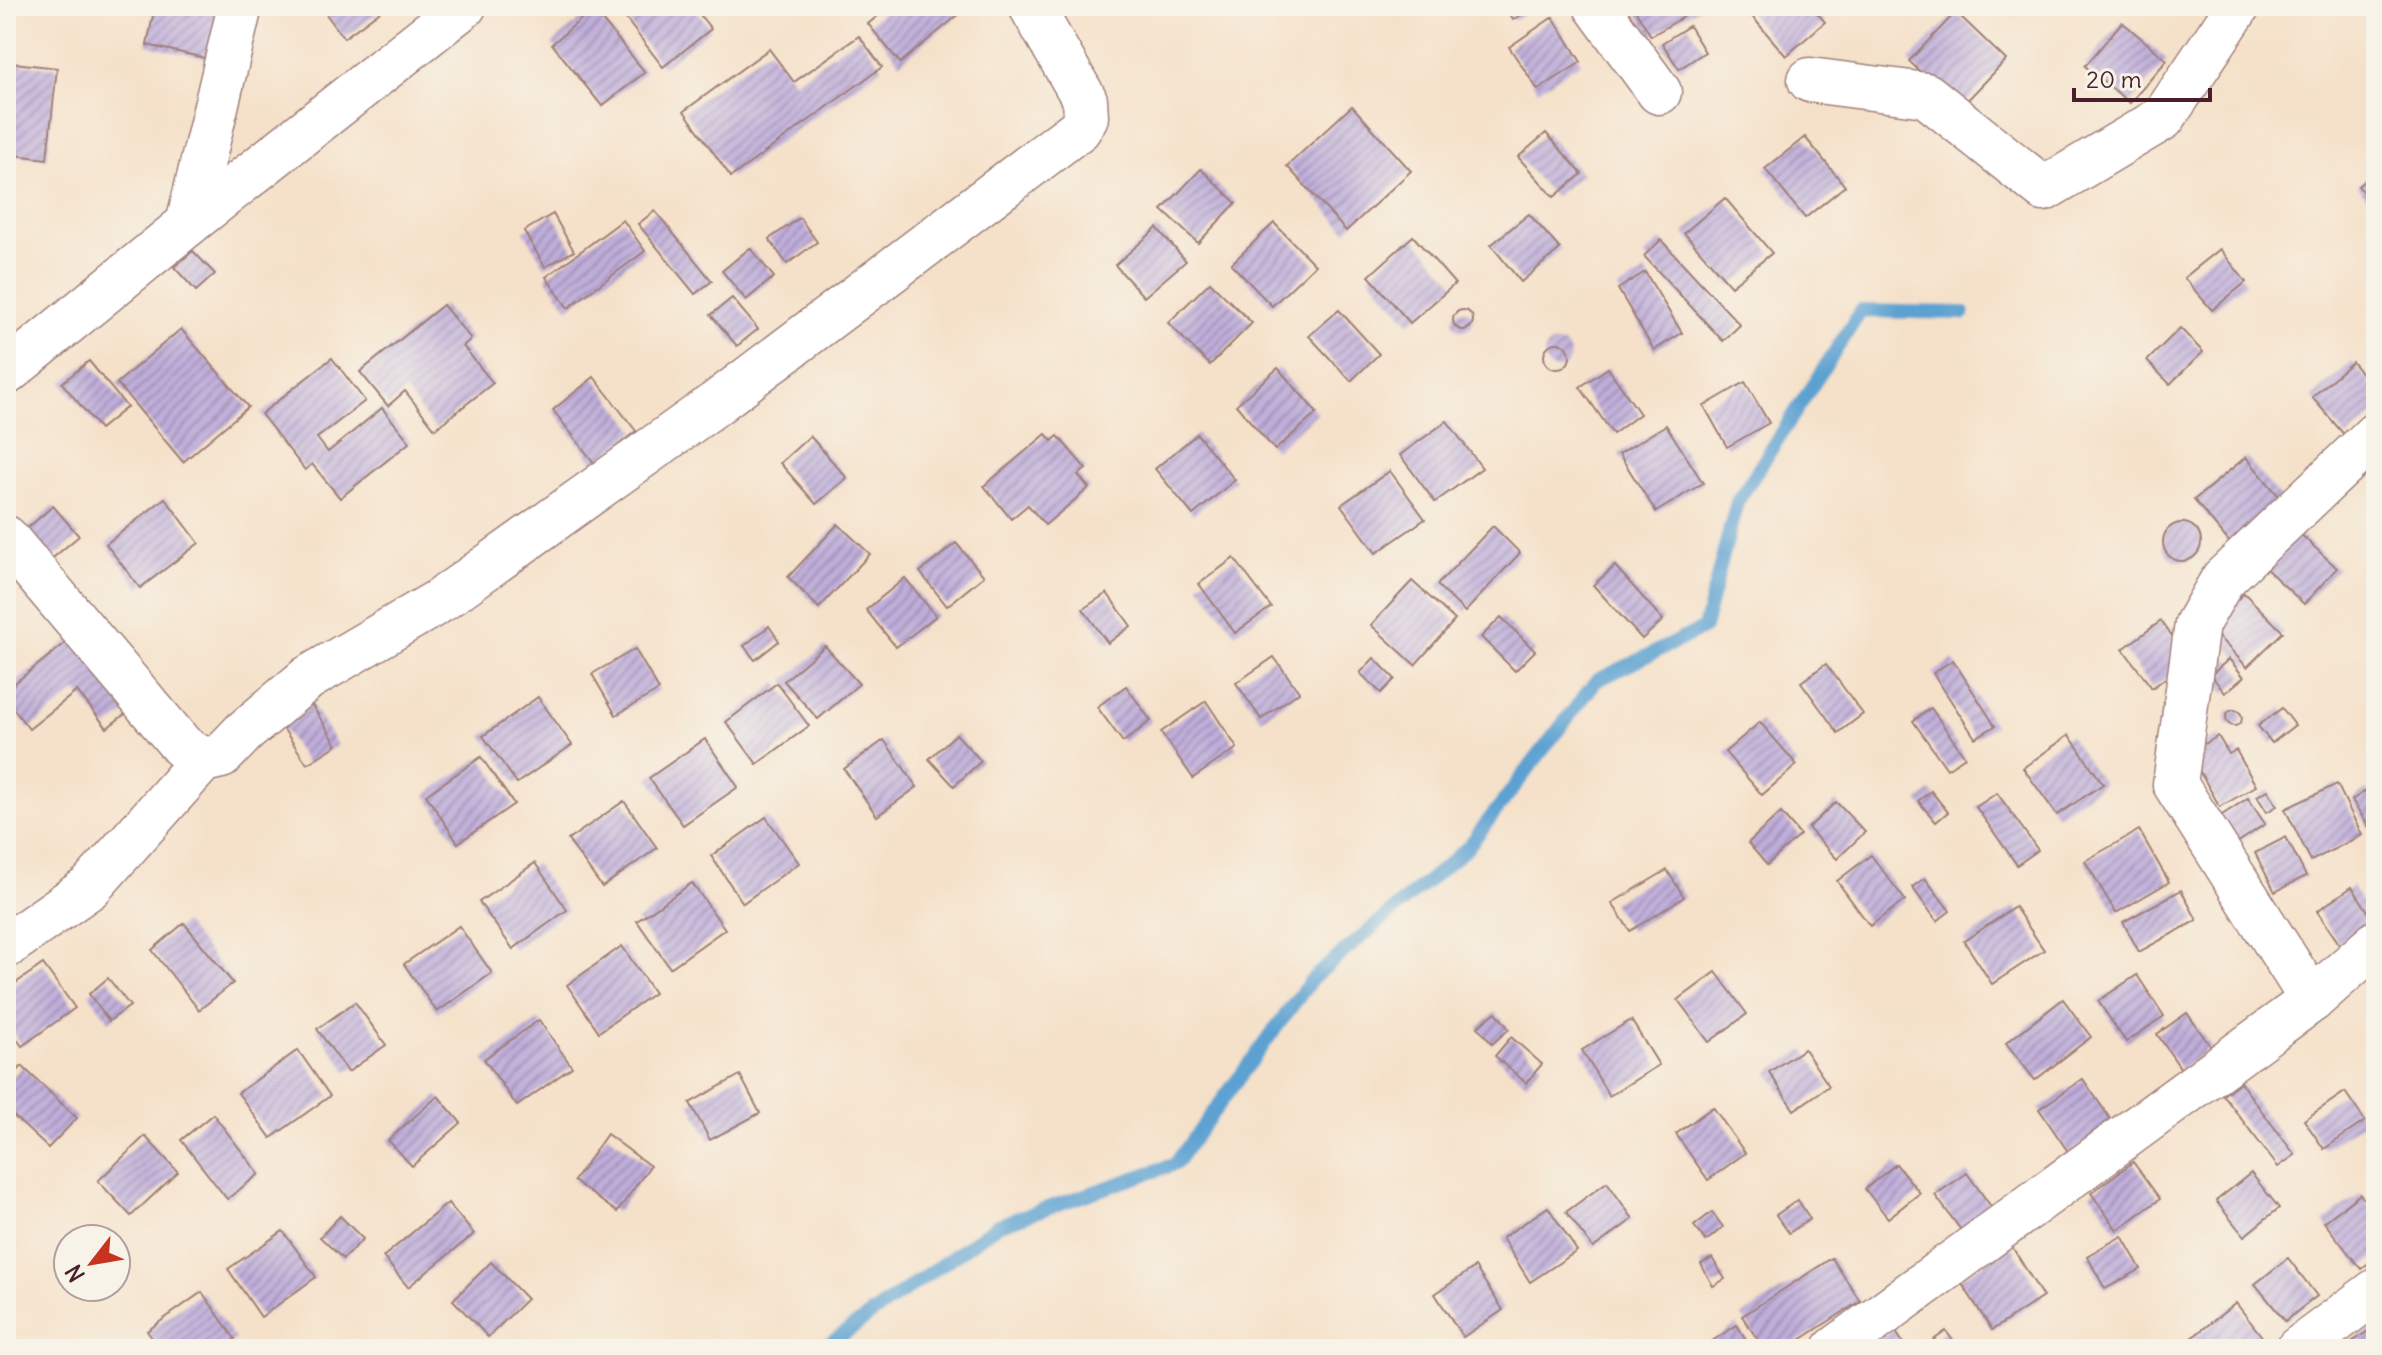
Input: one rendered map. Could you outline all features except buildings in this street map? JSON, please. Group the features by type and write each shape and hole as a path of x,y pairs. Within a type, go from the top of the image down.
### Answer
{"street":[{"path":"188,224 240,6"},
{"path":"6,373 188,224 464,6"},
{"path":"1004,6 1085,100"},
{"path":"6,946 90,887 203,760 221,756 244,732 308,678 441,600 715,404 1079,129 1086,117 1085,100 1031,6"},
{"path":"1596,6 1659,92"},
{"path":"1810,80 1926,95 2044,189 2163,118 2238,6"},
{"path":"2312,1000 2175,784 2197,624 2216,590 2223,579 2376,434"},
{"path":"6,538 182,746 203,760"},
{"path":"1835,1349 2312,1000 2376,943"},
{"path":"2298,1349 2376,1291"}],"waterway":[{"path":"822,1349 998,1225 1175,1164 1312,979 1468,847 1596,681 1704,628 1737,502 1861,311 1963,313"}]}
